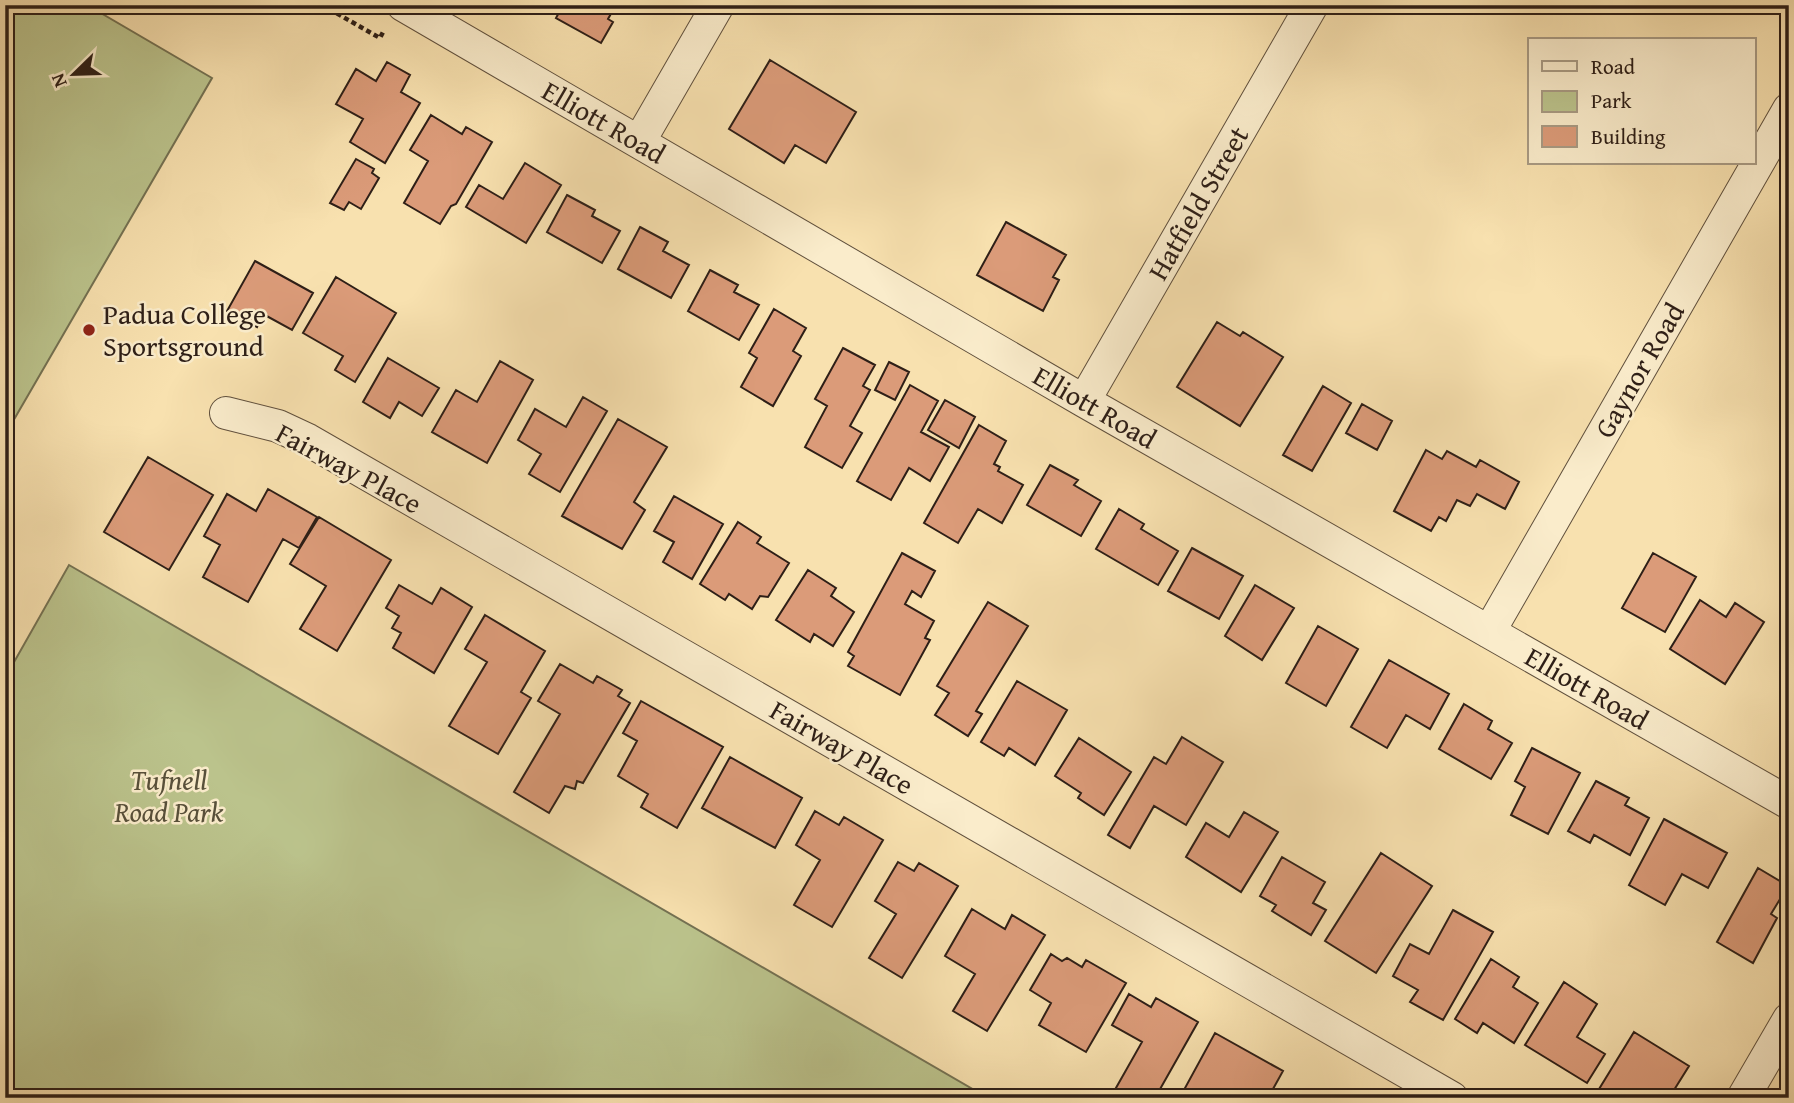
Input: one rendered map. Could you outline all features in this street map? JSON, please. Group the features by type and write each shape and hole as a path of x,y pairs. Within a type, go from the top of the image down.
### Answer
{"street":[{"path":"639,142 718,5"},
{"name":"Hatfield Street","path":"1084,401 1312,5"},
{"name":"Elliott Road","path":"396,14 639,142 1084,401 1789,803"},
{"name":"Gaynor Road","path":"1489,632 1789,109"},
{"name":"Fairway Place","path":"226,413 278,426 307,440 1452,1098"},
{"path":"1742,1098 1789,1019"}],"path":[{"path":"322,5 380,38 396,14"}],"green space":[{"path":"5,5 87,5 212,78 5,435"},
{"name":"Tufnell Road Park","path":"69,565 988,1098 5,1098 5,678"}],"building":[{"path":"563,5 616,5 608,19 613,22 601,43 556,18"},
{"path":"770,60 856,112 826,163 795,145 784,163 729,129"},
{"path":"387,62 410,75 401,92 420,103 385,163 350,142 363,119 336,104 356,69 376,81"},
{"path":"431,115 462,134 466,127 492,142 456,204 451,206 440,224 404,203 428,161 410,150"},
{"path":"356,159 374,169 372,173 379,178 361,209 349,202 344,210 330,203"},
{"path":"525,163 561,185 526,243 466,207 479,185 503,199"},
{"path":"567,195 595,210 592,216 620,231 602,263 547,232"},
{"path":"1006,222 1066,255 1053,277 1059,280 1043,311 977,275"},
{"path":"640,227 668,242 663,251 689,265 671,298 618,269"},
{"path":"255,261 313,293 292,330 263,314 257,327 227,311"},
{"path":"710,270 738,285 734,292 759,305 739,340 688,311"},
{"path":"336,277 396,313 355,382 335,370 343,356 303,333"},
{"path":"774,309 806,328 793,351 801,356 773,406 741,387 757,358 749,353"},
{"path":"1217,322 1240,336 1243,332 1283,357 1240,426 1177,387"},
{"path":"843,348 875,365 863,386 870,390 850,426 862,433 842,468 805,447 827,406 815,399"},
{"path":"388,358 439,388 422,416 399,402 390,418 363,402"},
{"path":"500,361 533,380 487,463 432,432 456,390 477,402"},
{"path":"889,362 909,372 895,400 875,390"},
{"path":"910,385 938,401 921,432 949,447 930,481 909,468 891,500 857,481"},
{"path":"1323,386 1351,403 1312,471 1283,455"},
{"path":"583,397 607,411 560,492 529,474 541,454 518,440 535,409 566,427"},
{"path":"945,400 975,417 959,448 928,430"},
{"path":"1362,404 1392,421 1377,450 1346,433"},
{"path":"618,419 667,447 634,502 645,510 622,549 562,516"},
{"path":"979,425 1006,441 994,464 1000,467 998,471 1023,485 1002,523 978,509 958,543 924,523"},
{"path":"1426,450 1442,459 1447,451 1476,467 1480,460 1519,482 1505,509 1477,494 1470,506 1457,500 1446,521 1439,517 1431,531 1394,511"},
{"path":"148,457 213,495 169,570 104,532"},
{"path":"1050,465 1078,480 1074,485 1101,501 1081,536 1027,505"},
{"path":"268,489 317,517 299,548 283,539 248,602 203,577 220,545 204,536 227,494 256,511"},
{"path":"674,496 723,524 692,579 663,562 674,542 654,531"},
{"path":"1119,509 1144,524 1141,529 1178,551 1158,585 1096,549"},
{"path":"319,517 391,560 337,651 300,629 326,586 290,564"},
{"path":"738,522 761,537 757,543 789,563 768,597 760,596 752,609 729,594 725,600 700,584"},
{"path":"1192,548 1243,576 1219,619 1168,591"},
{"path":"902,553 935,571 921,597 912,591 905,604 934,621 925,638 930,640 900,695 848,666 854,656 848,652"},
{"path":"1653,553 1696,577 1665,632 1622,608"},
{"path":"808,570 836,588 831,596 854,612 833,646 814,634 810,642 776,620"},
{"path":"399,585 432,604 441,588 472,607 434,673 393,648 401,633 392,628 399,616 386,608"},
{"path":"1255,585 1294,608 1262,660 1225,636"},
{"path":"1700,600 1726,617 1735,603 1764,622 1725,684 1670,649"},
{"path":"988,602 1028,626 976,711 982,714 968,736 935,715 949,693 937,686"},
{"path":"485,615 545,651 521,692 531,698 498,754 449,726 487,662 465,649"},
{"path":"1318,626 1358,649 1326,706 1286,683"},
{"path":"1389,660 1449,694 1430,729 1406,715 1387,748 1351,727"},
{"path":"560,664 593,683 597,676 622,690 618,696 630,703 583,783 577,781 575,789 565,786 549,813 514,792 560,714 538,701"},
{"path":"1017,681 1067,710 1035,765 1009,748 1004,756 981,742"},
{"path":"641,701 723,747 677,828 641,807 648,794 618,776 637,741 623,733"},
{"path":"1464,704 1492,721 1488,729 1512,743 1491,779 1439,749"},
{"path":"1182,737 1223,762 1186,825 1154,806 1130,848 1108,835 1154,757 1166,764"},
{"path":"1079,738 1131,772 1104,815 1078,798 1081,793 1055,776"},
{"path":"1532,748 1580,773 1548,834 1511,815 1525,787 1515,781"},
{"path":"730,757 802,798 775,848 702,808"},
{"path":"1596,781 1629,798 1625,805 1649,818 1630,855 1594,835 1590,843 1568,831"},
{"path":"815,811 839,825 844,817 883,840 832,927 794,905 820,860 796,845"},
{"path":"1244,812 1278,832 1241,892 1186,857 1206,823 1229,837"},
{"path":"1664,819 1727,853 1708,888 1682,874 1665,905 1629,885"},
{"path":"1381,853 1432,886 1376,973 1325,941"},
{"path":"1282,857 1325,882 1313,903 1326,910 1311,935 1272,911 1276,905 1260,896"},
{"path":"898,862 914,871 919,863 958,886 902,978 869,958 896,914 875,901"},
{"path":"1758,868 1788,886 1771,914 1777,918 1753,963 1717,942"},
{"path":"972,909 1005,929 1012,915 1045,935 987,1031 953,1011 975,974 945,956"},
{"path":"1453,910 1493,932 1443,1020 1410,1002 1418,990 1393,976 1410,944 1429,954"},
{"path":"1051,954 1062,961 1067,958 1082,967 1086,960 1126,983 1086,1052 1039,1025 1051,1003 1030,990"},
{"path":"1491,959 1519,977 1513,987 1538,1003 1514,1043 1483,1023 1477,1033 1455,1019"},
{"path":"1564,982 1597,1004 1577,1037 1605,1054 1587,1083 1525,1045"},
{"path":"1129,994 1151,1007 1156,998 1198,1022 1155,1098 1117,1098 1112,1095 1142,1042 1112,1025"},
{"path":"1634,1032 1689,1066 1669,1098 1601,1098 1596,1094"},
{"path":"1215,1033 1283,1071 1268,1098 1203,1098 1185,1088"}],"place":[{"name":"Padua College Sportsground","path":"89,330"}]}
